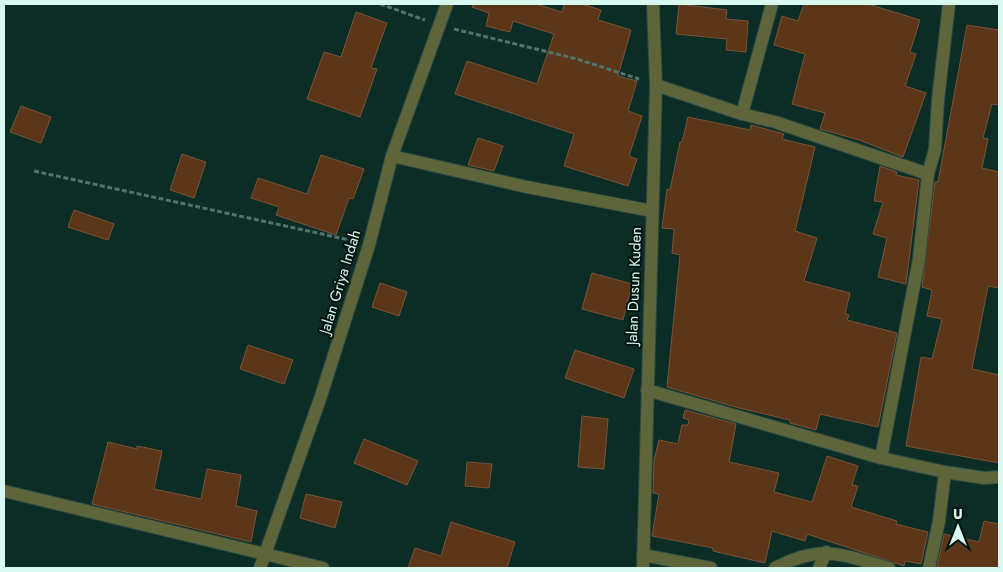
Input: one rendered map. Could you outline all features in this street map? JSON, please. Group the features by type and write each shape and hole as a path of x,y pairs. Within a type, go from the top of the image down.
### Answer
{"street":[{"name":"Jalan Griya Indah","path":"260,568 320,399 369,245 392,156 447,4"},
{"name":"Jalan Dusun Kuden","path":"643,568 656,85 653,4"},
{"path":"742,114 772,4"},
{"path":"881,458 907,330 919,258 928,174 935,149 938,100 949,4"},
{"path":"656,85 742,114 774,122 928,174"},
{"path":"392,156 527,187 652,211"},
{"path":"647,390 881,458 945,472 984,478 999,483"},
{"path":"929,568 939,521 945,472"},
{"path":"984,478 999,477"},
{"path":"4,491 323,568"},
{"path":"775,568 806,554 826,552 889,568"},
{"path":"819,568 826,552"},
{"path":"643,555 711,568"}],"path":[{"path":"380,4 440,26 577,59 656,85"},
{"path":"34,171 369,245"}],"building":[{"path":"473,4 536,4 562,12 564,4 582,4 601,10 598,20 631,30 618,76 637,81 628,111 642,116 629,156 637,159 628,186 564,166 574,134 455,94 467,61 537,84 554,34 513,21 510,32 486,26 489,13 472,7"},
{"path":"679,4 727,10 726,19 748,21 746,52 726,50 727,39 676,34"},
{"path":"804,4 868,4 920,20 910,52 916,54 905,86 926,93 903,157 859,140 820,129 825,113 792,104 805,54 774,45 782,16 798,21"},
{"path":"356,12 387,23 371,68 377,69 360,117 307,99 324,52 341,57"},
{"path":"967,25 999,30 999,105 992,104 983,138 988,139 982,168 999,172 999,288 988,286 972,369 999,375 999,463 906,446 921,357 932,359 942,319 927,316 932,290 922,287 935,182 938,182"},
{"path":"21,106 51,117 41,143 10,132"},
{"path":"688,117 750,130 751,125 784,134 782,139 815,147 795,231 817,238 804,281 850,293 845,314 849,315 847,320 897,333 878,427 820,414 816,430 790,423 790,420 739,408 667,387 680,255 672,253 674,229 662,228 667,189 670,190 680,142 682,142"},
{"path":"478,138 503,146 494,171 468,165"},
{"path":"182,154 206,162 194,198 170,190"},
{"path":"321,155 364,169 353,199 349,198 336,235 276,215 279,207 251,198 258,178 307,194"},
{"path":"880,166 897,172 896,175 919,180 906,284 878,277 887,238 873,234 883,202 874,201"},
{"path":"74,210 114,224 108,240 68,227"},
{"path":"592,273 632,284 623,320 582,309"},
{"path":"380,283 407,292 399,316 372,307"},
{"path":"248,345 293,360 284,384 240,369"},
{"path":"575,350 634,369 624,398 565,378"},
{"path":"685,410 736,424 729,462 779,473 774,492 812,502 827,456 858,466 852,485 858,486 851,507 897,521 896,524 928,532 921,564 905,561 904,566 807,534 805,541 772,531 765,563 713,551 713,548 652,536 659,494 653,493 654,460 659,440 678,444 682,425 688,425 689,420 683,418"},
{"path":"582,416 608,419 604,469 578,467"},
{"path":"364,439 418,461 407,485 354,463"},
{"path":"108,442 137,449 137,446 162,451 154,489 201,499 207,469 241,475 236,506 257,511 251,542 92,504"},
{"path":"467,462 492,464 489,488 465,486"},
{"path":"306,494 342,502 335,528 300,518"},
{"path":"984,521 999,524 999,568 937,567 944,534 979,542"},
{"path":"451,522 515,542 507,568 408,568 415,548 441,556"}]}
